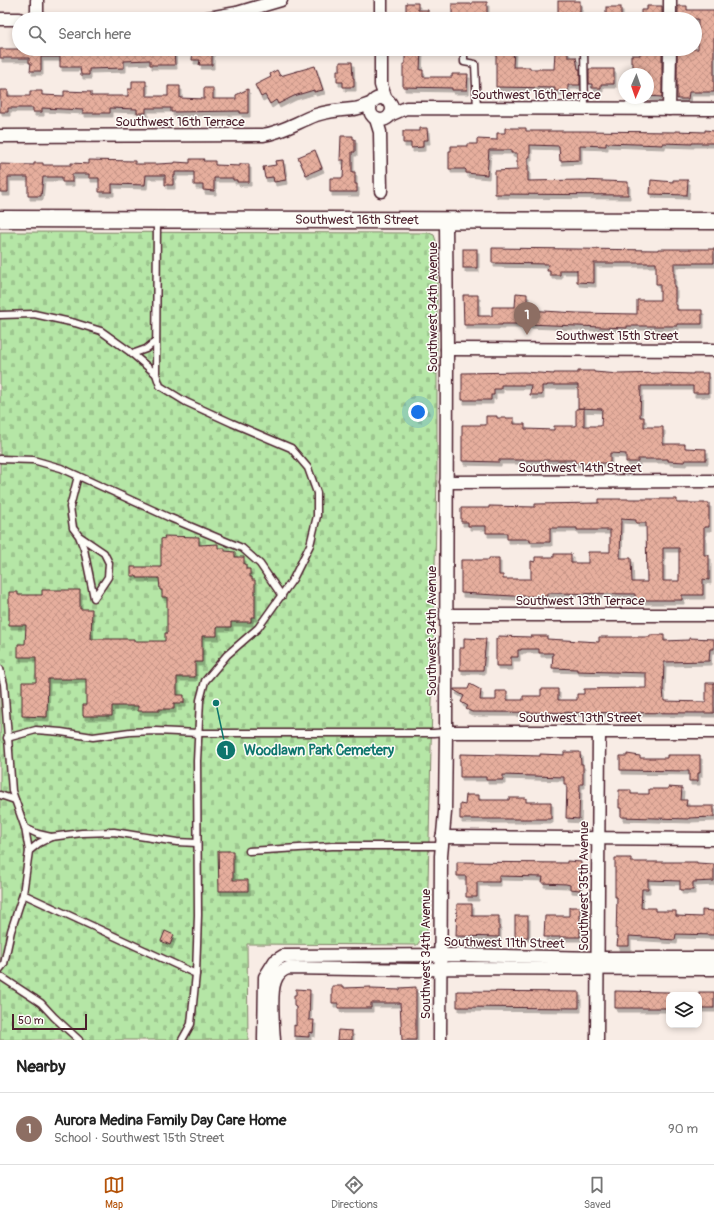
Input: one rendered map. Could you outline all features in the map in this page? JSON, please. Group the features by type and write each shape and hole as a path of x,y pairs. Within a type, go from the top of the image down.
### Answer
{"street":[{"path":"37,0 37,12"},
{"path":"240,12 281,0"},
{"path":"381,0 381,12"},
{"path":"670,0 670,12"},
{"path":"0,19 12,19"},
{"path":"381,56 381,191"},
{"path":"669,109 670,56"},
{"name":"Southwest 16th Terrace","path":"0,136 263,135 279,132 322,114 336,110 355,109 714,109"},
{"name":"Southwest 16th Street","path":"0,219 714,221"},
{"name":"Southwest 34th Avenue","path":"440,1040 442,842 445,812 446,732 446,221"},
{"name":"Southwest 15th Street","path":"447,349 714,350"},
{"name":"Southwest 14th Street","path":"446,482 714,481"},
{"name":"Southwest 13th Terrace","path":"446,615 714,615"},
{"name":"Southwest 13th Street","path":"446,732 714,732"},
{"name":"Southwest 35th Avenue","path":"597,1040 599,732"},
{"path":"442,842 598,839 714,839"},
{"name":"Southwest 11th Street","path":"714,958 597,963 419,970 292,967 284,970 276,968 279,958 287,956 440,956 597,963 714,968"},
{"path":"264,1040 265,981 267,972 276,968"},
{"path":"274,1040 273,990 276,968"}],"lane":[{"path":"464,56 464,62 475,64 477,109"},
{"path":"584,56 585,108"},
{"path":"157,220 156,374 160,386 186,402 291,448 308,468 317,493 317,516 310,545 293,579 258,628 227,655 205,681 200,700 197,761 198,915 196,974 191,1024 182,1040"},
{"path":"0,315 34,314 75,323 100,331 132,354 156,374"},
{"path":"132,354 146,349 156,341"},
{"path":"0,459 34,460 61,468 168,517 242,548 260,564 282,596"},
{"path":"78,476 70,507 73,528 79,536 84,549 94,598 108,577 109,563 104,553 79,536"},
{"path":"0,669 4,684 12,791 25,828 29,851 22,894 11,931 4,964 0,969"},
{"path":"8,738 36,730 93,737 130,732 156,731 198,733 446,732"},
{"path":"0,795 14,800"},
{"path":"25,828 38,834 51,837"},
{"path":"29,851 39,843 51,837 82,833 114,832 177,842 198,843"},
{"path":"249,851 442,842"},
{"path":"22,894 196,974"},
{"path":"0,976 41,1003 79,1040"}],"green space":[{"path":"0,232 429,233 434,235 437,244 437,474 427,931 417,945 247,944 248,1040 0,1040"}],"building":[{"path":"558,1 580,1 580,12 558,12"},
{"path":"472,2 487,2 487,12 452,12 452,4 472,4"},
{"path":"406,3 418,3 418,10 428,10 428,12 406,12"},
{"path":"647,6 662,6 662,12 641,12 641,10 647,10"},
{"path":"678,6 687,6 687,10 714,10 714,92 689,92 688,99 677,99 677,56 702,56 702,12 678,12"},
{"path":"606,7 621,7 621,12 606,12"},
{"path":"0,49 12,49 12,56 174,56 175,65 150,65 150,60 124,61 124,68 89,69 89,75 81,75 80,67 60,67 60,57 41,57 41,71 30,71 31,63 29,63 29,58 0,58"},
{"path":"192,56 212,56 212,65 199,65 200,60 192,60"},
{"path":"405,56 421,56 420,70 423,70 423,77 452,77 452,74 468,74 467,90 452,90 452,88 403,87 403,64 405,64"},
{"path":"496,56 514,56 513,67 530,67 530,69 554,69 555,56 576,57 578,69 580,69 580,85 568,85 568,91 555,91 555,88 496,87"},
{"path":"631,56 662,56 662,97 654,96 654,68 633,68 633,63 631,63"},
{"path":"340,62 352,62 354,87 343,87 343,82 337,82 337,70 340,70"},
{"path":"315,66 323,90 314,92 314,90 294,96 278,104 276,100 270,104 265,95 261,97 255,85 271,77 270,74 277,70 280,76"},
{"path":"589,69 614,69 614,84 601,84 601,88 592,88 592,84 589,84"},
{"path":"132,81 146,81 146,96 168,96 168,86 180,86 180,98 204,99 204,88 213,88 213,99 236,99 236,95 248,89 248,113 240,113 240,111 171,112 171,108 146,108 146,113 137,113 137,109 110,108 110,113 83,113 83,110 42,108 42,112 33,112 33,108 8,108 8,112 0,112 0,90 8,90 8,96 30,96 30,91 42,91 42,95 64,96 64,91 91,92 91,96 128,96 128,89 132,89"},
{"path":"420,128 427,128 428,140 423,140 423,147 411,148 411,143 403,143 403,131 420,131"},
{"path":"505,128 526,128 526,131 705,132 705,130 714,131 714,143 663,143 663,145 606,143 606,146 580,145 580,160 560,161 559,146 530,145 530,157 528,157 528,181 580,180 628,182 628,195 495,194 495,171 517,170 517,153 511,153 511,150 489,150 487,175 466,173 465,169 449,169 449,151 451,151 451,146 467,146 467,144 477,144 477,139 497,140 497,133 505,133"},
{"path":"341,136 353,136 353,139 355,139 355,152 352,152 352,172 355,172 357,192 330,192 330,178 343,178 344,160 340,160"},
{"path":"315,150 322,168 306,175 298,157"},
{"path":"190,159 215,161 215,165 240,166 240,164 249,164 249,182 237,182 237,180 233,180 233,178 214,178 214,191 203,190 203,185 194,185 194,172 175,172 175,176 173,176 173,185 165,185 165,175 146,175 145,185 112,184 112,192 99,192 99,178 89,178 89,174 72,174 72,182 62,182 62,177 43,177 41,196 28,196 28,177 8,177 8,192 0,192 0,164 34,165 34,163 43,163 43,165 71,165 71,163 89,164 89,160 135,161 135,164 158,164 175,162 190,163"},
{"path":"283,160 286,180 274,182 273,177 265,178 263,167 276,165 275,161"},
{"path":"651,180 673,182 673,180 688,180 687,195 650,194"},
{"path":"492,248 658,250 714,249 714,263 674,263 675,305 677,305 677,310 702,310 702,324 677,324 677,326 627,326 627,328 527,324 464,325 463,295 478,295 478,316 492,316 492,307 515,307 516,293 527,294 527,310 577,313 637,314 637,300 660,300 660,284 656,284 656,263 594,263 594,283 577,282 577,270 560,270 560,275 550,275 550,271 547,271 548,264 492,263"},
{"path":"463,249 477,249 477,268 463,268"},
{"path":"578,371 619,374 708,373 708,393 693,393 693,386 641,386 640,417 644,417 644,427 663,427 663,444 685,444 685,448 706,449 706,460 685,460 684,462 668,461 668,459 638,459 638,462 626,462 626,454 610,453 610,463 575,463 575,460 499,460 499,462 462,461 462,425 486,425 486,416 497,416 497,418 514,418 514,424 525,424 525,429 554,430 554,426 576,426 576,409 582,408 578,408 578,385 542,386 542,395 530,395 531,385 501,385 501,389 494,389 494,395 491,395 491,400 462,400 462,373 524,372 554,374 578,373","holes":["584,408 602,409 601,426 584,426"]},
{"path":"599,499 677,499 677,503 709,503 709,527 704,527 704,555 709,555 709,580 703,579 703,595 682,595 682,600 635,600 635,594 547,593 547,596 513,596 461,593 461,560 489,560 489,558 499,558 499,575 503,575 503,579 531,579 531,561 535,562 535,557 554,557 554,554 571,554 571,563 588,563 588,552 610,552 610,530 550,528 550,542 530,542 530,539 507,539 507,533 486,533 486,526 468,526 468,522 461,522 461,508 489,508 489,506 535,507 535,504 599,503","holes":["621,519 636,520 636,523 646,523 647,582 632,582 631,558 620,558","663,548 679,548 679,581 663,581"]},
{"path":"164,536 199,537 199,545 218,544 218,548 225,548 225,551 235,552 235,557 244,557 246,569 250,569 250,577 252,577 252,580 255,580 255,617 251,617 251,622 231,622 231,627 217,627 217,636 202,636 202,662 195,662 195,677 177,677 177,695 184,695 184,703 174,703 174,709 138,711 138,706 112,706 112,716 83,716 83,705 86,705 86,679 48,679 47,717 22,716 22,682 36,682 36,657 18,657 18,644 25,644 26,625 9,625 9,592 18,592 18,595 42,595 42,590 80,590 80,609 92,609 91,639 165,641 165,633 167,633 167,597 162,597 159,578 137,578 137,576 131,576 131,567 161,567 161,539 165,538"},
{"path":"650,635 664,635 664,641 689,640 689,638 714,639 714,649 710,649 709,661 664,662 663,688 664,701 706,702 706,683 714,683 714,713 472,712 466,709 468,706 461,702 464,696 454,690 468,689 470,684 481,690 480,700 496,700 496,691 507,691 507,700 523,700 523,696 541,696 541,689 558,689 558,700 577,700 577,694 584,694 584,689 646,688 646,673 577,671 577,669 552,668 553,653 539,653 539,649 518,650 518,657 511,657 511,666 496,666 496,639 498,639 498,636 547,636 547,639 599,642 599,637 650,637"},
{"path":"464,638 486,639 483,670 460,670 460,648 464,648"},
{"path":"564,752 580,752 581,764 583,764 583,784 580,784 579,819 566,818 567,784 564,784 564,777 503,775 503,780 486,780 486,777 460,777 460,754 540,756 540,754 564,755"},
{"path":"627,754 640,756 640,758 667,758 667,755 700,755 700,773 698,773 698,781 689,781 689,771 620,770 620,756 627,756"},
{"path":"668,787 682,788 681,800 687,800 686,806 714,806 714,817 689,819 621,817 621,808 619,808 619,790 631,790 631,794 649,794 649,789 668,789"},
{"path":"466,795 479,795 479,800 509,800 509,798 526,798 526,802 551,802 551,819 460,819 460,804 465,805"},
{"path":"218,851 233,851 233,880 248,880 248,891 219,891"},
{"path":"615,858 631,858 631,862 697,862 714,864 714,881 693,882 693,890 680,890 680,881 648,880 648,889 642,889 641,908 655,908 655,911 676,911 676,916 702,917 702,910 714,911 714,935 676,934 675,940 629,936 629,946 617,946 618,937 616,937 617,897 615,897"},
{"path":"567,861 581,862 580,890 570,889 570,885 566,884 542,883 543,877 499,876 499,882 477,882 477,897 466,897 466,876 457,876 457,862 567,863"},
{"path":"457,904 472,904 472,916 499,916 499,937 456,936"},
{"path":"569,907 580,907 580,937 544,937 545,916 569,916"},
{"path":"515,916 528,916 528,937 515,937"},
{"path":"165,931 174,935 170,945 161,941"},
{"path":"332,986 344,986 344,988 371,987 371,989 400,990 400,988 416,987 416,1040 402,1040 400,1003 371,1003 371,1008 338,1008 338,1003 332,1003"},
{"path":"296,989 310,990 309,1020 314,1020 313,1033 309,1032 309,1037 294,1036 294,1025 296,1026 296,1007 294,1006 294,995 296,995"},
{"path":"457,991 579,992 579,1008 457,1007"},
{"path":"615,991 669,992 666,992 666,1008 615,1008"},
{"path":"702,992 714,992 714,1008 702,1008"},
{"path":"338,1030 352,1031 352,1040 337,1040"}],"place":[{"name":"Aurora Medina Family Day Care Home","path":"527,335"},
{"name":"Woodlawn Park Cemetery","path":"216,703"}]}
